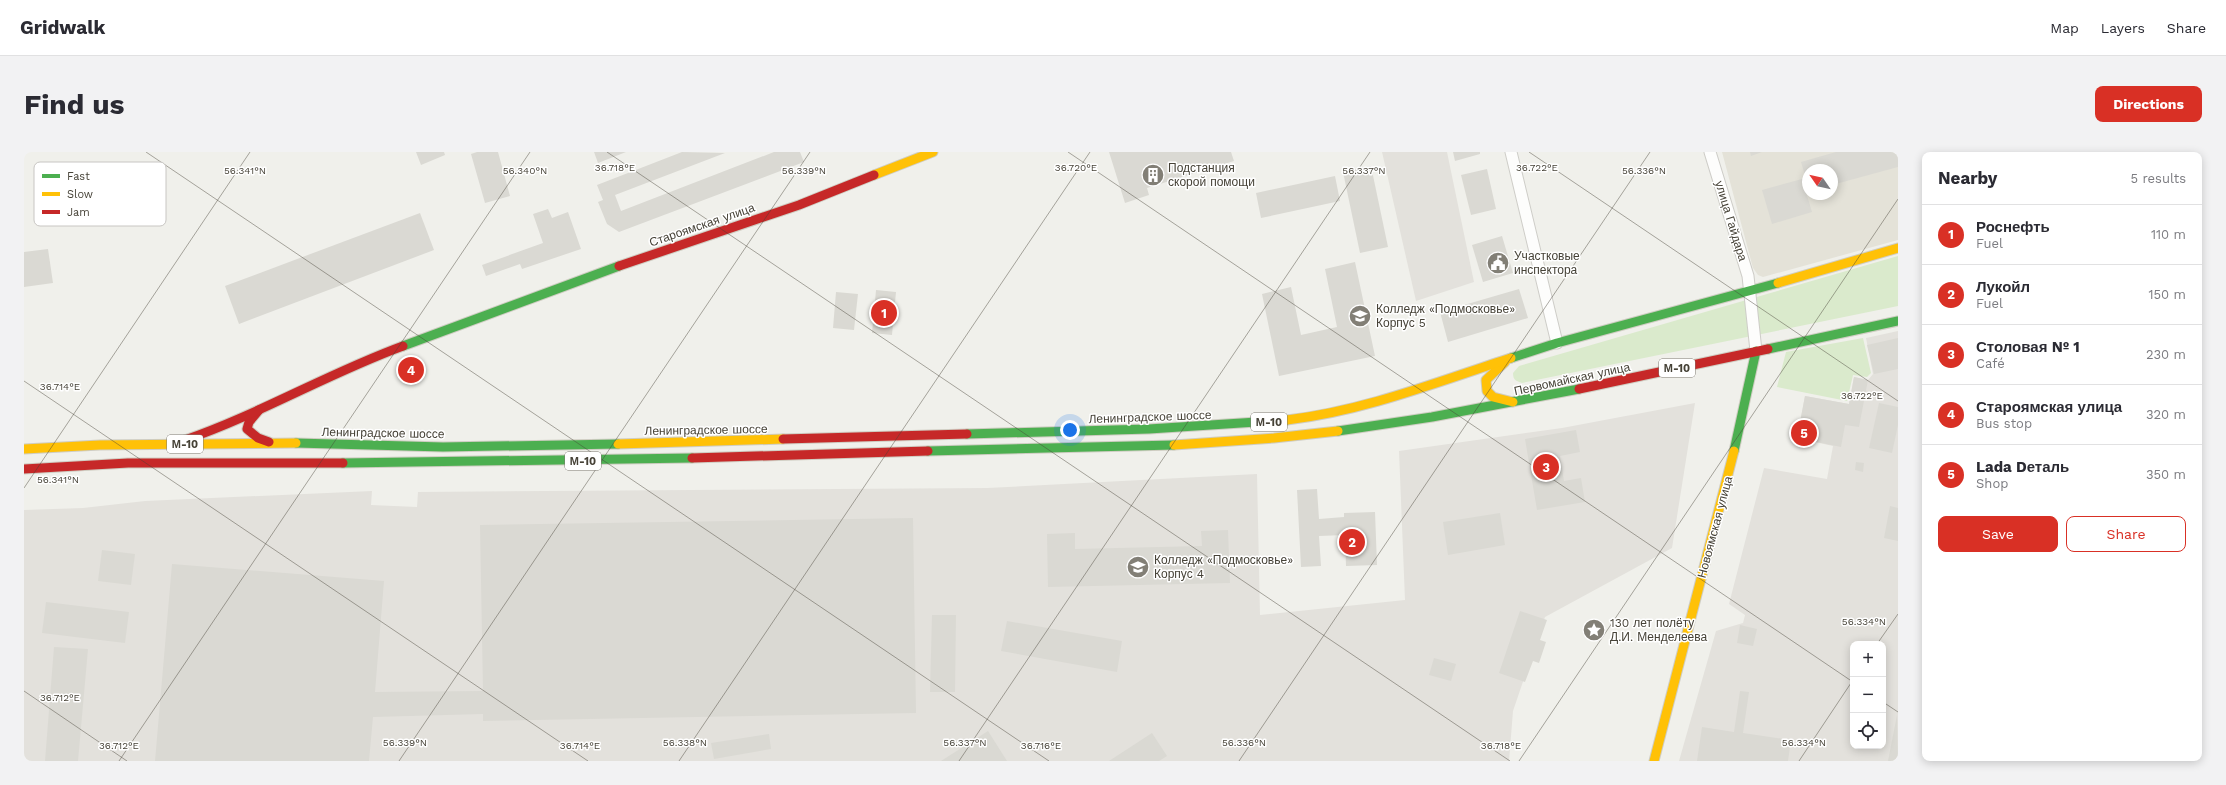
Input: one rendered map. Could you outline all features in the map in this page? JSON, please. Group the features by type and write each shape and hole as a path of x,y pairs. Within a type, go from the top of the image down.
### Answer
{"main road":[{"name":"Староямская улица","path":"122,463 228,425 298,390 375,356 610,269 799,205 933,152"},
{"name":"М-10","path":"1510,358 1558,342 1898,248"},
{"name":"Первомайская улица","path":"122,463 534,462 1148,446 1248,440 1405,422 1520,403 1898,321"},
{"name":"Новоямская улица","path":"1654,761 1737,441 1756,351"},
{"name":"Ленинградское шоссе","path":"24,449 100,445 269,442 443,447 526,446 1149,429 1283,421 1322,416 1386,399 1510,358"},
{"path":"1510,358 1486,380 1485,388 1489,394 1496,399 1520,403"},
{"name":"Староямская улица","path":"100,445 179,434 231,412 298,390"},
{"path":"259,410 249,422 247,429 258,438 269,442"},
{"name":"М-10","path":"24,468 122,463"}],"street":[{"path":"1511,152 1558,342"},
{"name":"улица Гайдара","path":"1710,152 1748,276 1750,290"},
{"name":"Новоямская улица","path":"1750,290 1756,351"}],"shaded area":[{"path":"1382,152 1447,152 1474,282 1416,301"},
{"path":"1722,152 1898,152 1898,240 1763,277 1758,275 1753,268"},
{"path":"1898,331 1898,761 1679,761 1716,631 1743,623 1745,615 1729,604 1764,468 1827,479 1833,446 1797,438 1805,396 1849,404 1854,377 1868,380 1873,374 1866,338"},
{"path":"1695,403 1672,548 1545,617 1513,711 1509,761 24,761 24,510 83,508 145,501 372,491 371,505 417,507 418,492 987,488 1257,474 1260,615 1405,600 1399,451 1562,428"}],"green space":[{"path":"1898,256 1898,306 1522,383 1514,379 1513,373 1519,366"},
{"path":"1863,338 1871,373 1867,377 1853,375 1847,401 1777,387 1786,352"}],"building":[{"path":"416,152 444,152 445,155 421,165"},
{"path":"477,152 498,152 510,196 485,203 471,154"},
{"path":"594,152 626,152 598,163"},
{"path":"682,152 725,153 615,195 621,211 774,152 800,152 804,162 619,232 607,224 598,202 603,200 597,185"},
{"name":"Подстанция скорой помощи","path":"1109,152 1231,152 1234,161 1147,188 1149,195 1125,203"},
{"path":"1453,152 1480,152 1480,154 1455,161"},
{"path":"1750,152 1762,152 1751,156"},
{"path":"1836,152 1898,152 1898,167 1838,183 1838,164 1802,164 1802,165 1801,162"},
{"path":"1371,166 1388,247 1360,253 1343,172"},
{"path":"1487,169 1496,209 1471,215 1461,175"},
{"path":"1335,176 1340,201 1261,218 1256,193"},
{"path":"1802,179 1802,200 1808,200 1812,212 1772,224 1762,190"},
{"path":"548,209 552,218 568,212 581,249 522,269 520,264 486,276 482,265 543,243 533,214"},
{"path":"420,213 434,250 239,324 225,286"},
{"path":"1502,236 1513,273 1483,282 1472,245"},
{"path":"48,249 53,283 24,287 24,252"},
{"path":"1355,262 1375,356 1279,376 1262,294 1291,287 1301,335 1337,327 1325,269"},
{"path":"1519,289 1528,318 1448,342 1440,312"},
{"path":"876,290 896,292 892,335 872,333"},
{"path":"836,292 858,294 854,330 833,328"},
{"path":"1898,338 1898,369 1874,374 1867,345"},
{"path":"1854,377 1868,380 1859,427 1845,425 1841,447 1797,438 1805,396 1849,404"},
{"path":"1879,403 1898,407 1898,425 1892,453 1869,448"},
{"path":"1576,430 1580,452 1560,456 1564,481 1581,478 1585,502 1537,510 1525,439"},
{"path":"1856,462 1864,463 1863,472 1855,470"},
{"path":"1317,489 1319,519 1344,517 1344,513 1375,512 1377,565 1346,566 1345,535 1319,536 1321,566 1301,567 1297,490"},
{"path":"1890,506 1898,508 1898,541 1884,538"},
{"path":"1500,513 1505,545 1448,555 1443,522"},
{"path":"913,518 916,713 483,721 483,714 373,717 369,761 155,761 172,564 384,581 375,692 483,691 480,525"},
{"path":"1228,530 1230,583 1048,587 1047,534 1075,533 1075,549 1202,546 1201,531"},
{"path":"102,550 135,554 131,585 98,581"},
{"path":"46,602 129,612 125,643 42,633"},
{"path":"1520,611 1547,620 1540,640 1546,642 1539,663 1533,661 1525,682 1499,673"},
{"path":"932,615 956,615 955,692 930,692"},
{"path":"1007,621 1122,641 1117,672 1001,651"},
{"path":"1740,625 1757,629 1753,646 1737,643"},
{"path":"54,647 88,649 78,761 45,761"},
{"path":"1434,658 1456,664 1451,681 1429,675"},
{"path":"1740,691 1749,692 1743,733 1791,740 1788,761 1697,761 1702,727 1734,732"},
{"path":"1897,715 1898,761 1888,761"},
{"path":"988,731 1007,761 941,761"},
{"path":"1152,733 1167,756 1159,761 1109,761"},
{"path":"769,734 771,749 714,759 711,743"}],"traffic: fast":[{"path":"403,346 619,266"},
{"path":"1511,358 1557,343 1778,283"},
{"path":"1768,349 1898,321"},
{"path":"1734,451 1756,351"},
{"path":"1338,431 1432,417 1579,389"},
{"path":"967,434 1149,429 1287,420"},
{"path":"296,443 443,447 618,444"},
{"path":"928,451 1174,445"},
{"path":"343,463 692,458"}],"traffic: slow":[{"path":"874,175 933,152"},
{"path":"1778,283 1898,248"},
{"path":"1287,420 1316,416 1372,403 1511,358"},
{"path":"1505,362 1486,380 1487,391 1493,397 1513,402"},
{"path":"1174,445 1274,438 1338,431"},
{"path":"618,444 783,439"},
{"path":"24,449 100,445 296,443"},
{"path":"1654,761 1734,451"}],"traffic: jam":[{"path":"619,266 799,205 874,175"},
{"path":"185,440 213,430 348,368 403,346"},
{"path":"1579,389 1768,349"},
{"path":"259,410 249,422 247,429 258,438 269,442"},
{"path":"783,439 967,434"},
{"path":"692,458 928,451"},
{"path":"24,469 128,463 343,463"}],"place":[{"name":"Подстанция скорой помощи","path":"1153,175"},
{"name":"Участковые инспектора","path":"1498,263"},
{"name":"Роснефть","path":"884,313"},
{"name":"Колледж «Подмосковье» Корпус 5","path":"1360,316"},
{"name":"Староямская улица","path":"411,370"},
{"name":"Lada Dеталь","path":"1804,433"},
{"name":"Столовая № 1","path":"1546,467"},
{"name":"Лукойл","path":"1352,542"},
{"name":"Колледж «Подмосковье» Корпус 4","path":"1138,567"},
{"name":"130 лет полёту Д.И. Менделеева","path":"1594,630"}]}
